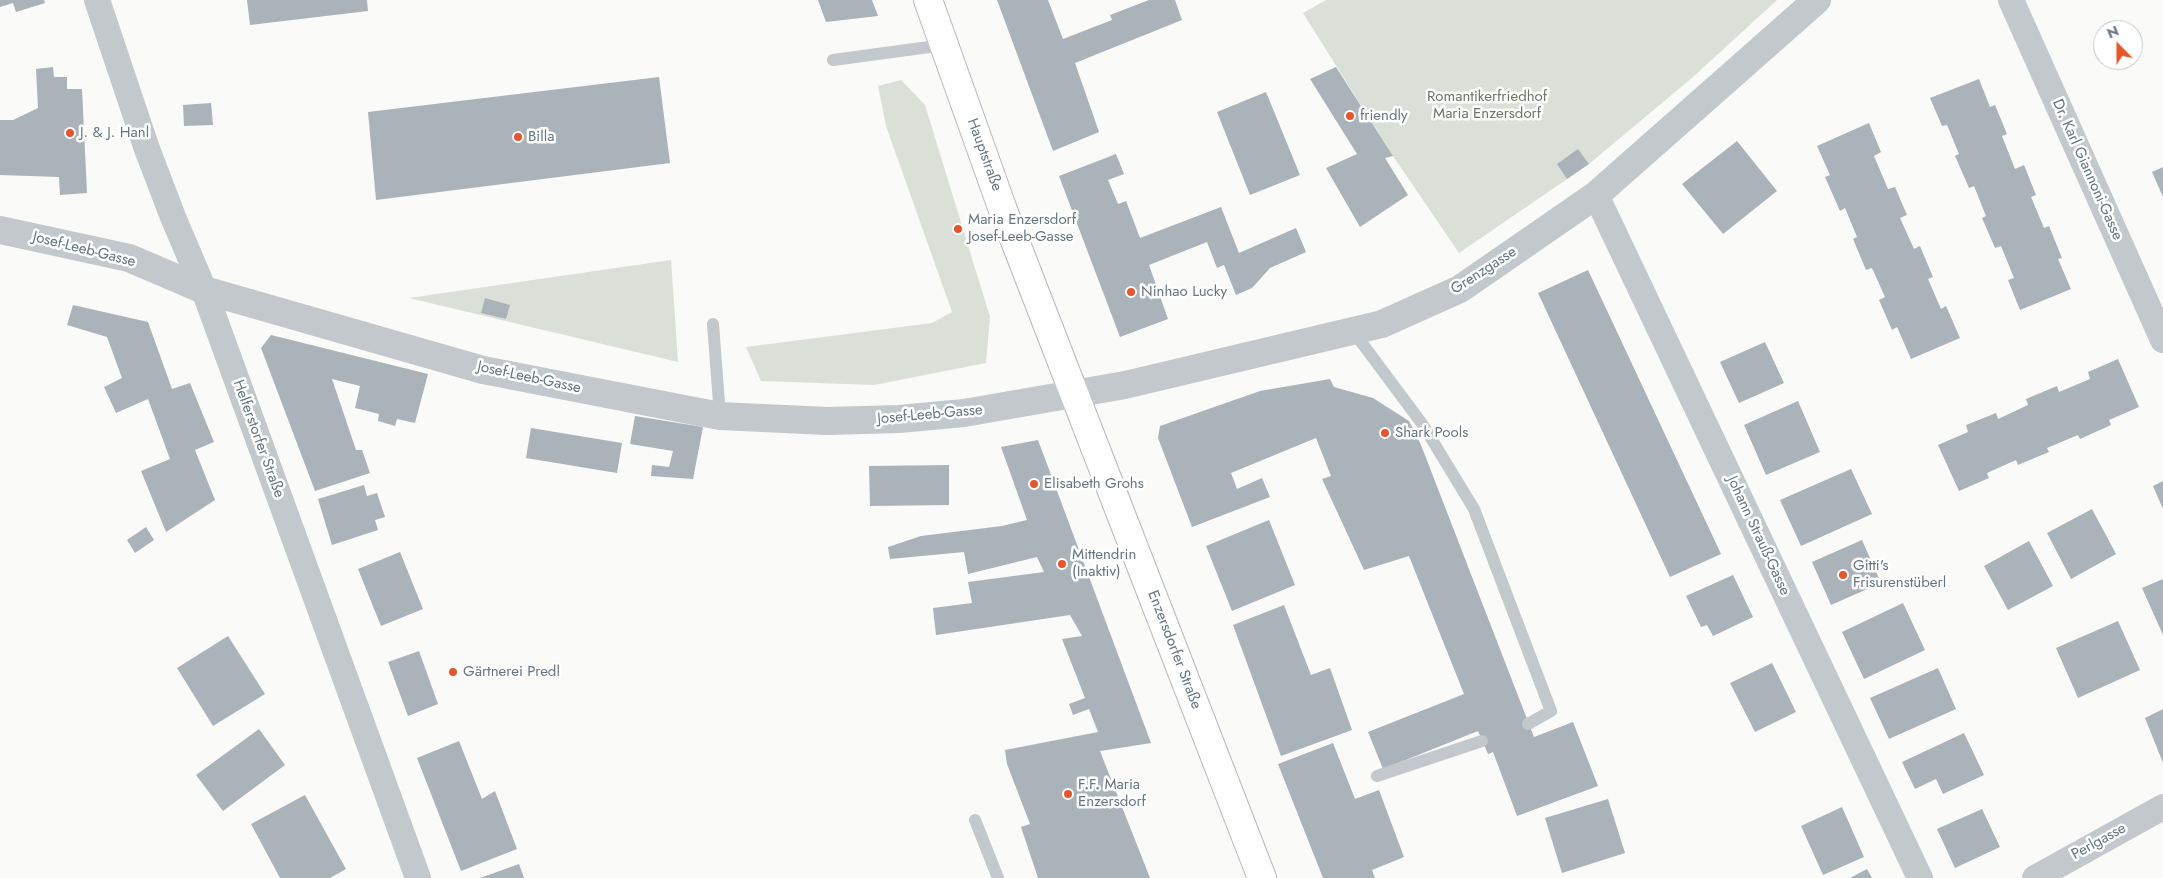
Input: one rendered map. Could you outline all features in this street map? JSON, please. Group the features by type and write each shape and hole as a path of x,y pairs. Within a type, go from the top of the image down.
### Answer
{"main road":[{"name":"Hauptstraße","path":"928,0 1003,210 1074,394"},
{"name":"Enzersdorfer Straße","path":"1074,394 1262,878"}],"street":[{"name":"Helferstorfer Straße","path":"96,0 150,158 172,217 204,290 418,878"},
{"name":"Grenzgasse","path":"1074,394 1125,384 1382,324 1460,289 1596,195 1818,0"},
{"name":"Dr. Karl Giannoni-Gasse","path":"2011,0 2163,340"},
{"name":"Johann Strauß-Gasse","path":"1596,195 1920,878"},
{"name":"Josef-Leeb-Gasse","path":"0,230 129,258 204,290 483,370 720,416 827,421 899,419 964,413 1074,394"},
{"name":"Perlgasse","path":"2035,878 2163,806"}],"lane":[{"path":"834,60 944,45"},
{"path":"713,324 720,416"},
{"path":"1353,331 1423,425 1474,509 1551,712 1528,724"},
{"path":"1377,776 1482,741"},
{"path":"975,820 998,878"}],"green space":[{"name":"Romantikerfriedhof Maria Enzersdorf","path":"1326,0 1777,0 1693,77 1589,164 1459,253 1393,156 1303,13"},
{"path":"901,80 925,105 990,317 986,363 874,385 761,381 746,347 932,323 952,312 886,126 878,86"},
{"path":"671,260 678,362 409,298"}],"building":[{"path":"0,0 44,0 45,3 16,12 13,3 0,7"},
{"path":"247,0 367,0 368,11 250,25"},
{"path":"818,0 872,0 878,16 826,22"},
{"path":"997,0 1048,0 1063,39 1112,20 1110,15 1149,0 1175,0 1182,20 1075,63 1099,132 1053,151"},
{"path":"53,67 54,77 67,77 67,89 82,89 87,193 60,195 59,177 0,175 0,120 13,120 38,108 36,69"},
{"name":"friendly","path":"1336,67 1393,156 1385,158 1408,195 1360,227 1326,168 1357,154 1310,79"},
{"name":"Billa","path":"659,77 670,163 376,200 368,112"},
{"path":"1979,79 1990,107 1995,105 2007,134 2002,136 2015,169 2024,165 2036,195 2031,197 2044,228 2049,226 2062,258 2058,259 2071,289 2020,310 2008,280 2014,278 2001,246 1995,248 1982,218 1986,216 1974,186 1969,188 1955,156 1959,154 1947,125 1942,126 1930,98"},
{"path":"1266,92 1300,175 1250,195 1217,112"},
{"path":"211,103 213,125 184,126 183,105"},
{"path":"1869,123 1881,152 1874,156 1888,189 1895,187 1907,215 1900,218 1914,249 1920,246 1933,277 1928,279 1941,309 1946,306 1960,338 1911,359 1897,327 1892,330 1879,300 1885,297 1872,268 1866,270 1853,239 1857,237 1845,208 1840,211 1825,177 1830,175 1817,146"},
{"path":"1737,141 1777,191 1723,234 1682,184"},
{"path":"1578,149 1589,164 1567,179 1557,164"},
{"path":"1116,154 1124,174 1108,180 1118,204 1126,201 1140,238 1221,207 1239,253 1296,228 1306,252 1270,268 1252,288 1236,295 1224,265 1217,268 1207,242 1149,265 1168,319 1120,337 1059,176"},
{"path":"2163,167 2163,197 2152,172"},
{"path":"1588,270 1721,554 1670,577 1538,293"},
{"path":"485,298 510,305 506,319 481,313"},
{"path":"73,305 148,322 172,389 190,383 214,442 195,450 215,500 166,532 141,471 170,459 148,399 116,413 104,387 122,378 107,337 67,325"},
{"path":"271,335 428,374 415,423 397,419 395,426 378,421 379,414 355,408 360,386 332,379 356,450 362,450 370,473 315,491 261,348"},
{"path":"1765,342 1784,383 1739,403 1720,362"},
{"path":"2118,359 2139,407 2109,420 2111,425 2080,439 2078,435 2047,448 2049,452 2018,465 2016,460 1987,473 1989,478 1959,491 1938,445 1968,432 1966,425 1996,413 1998,419 2028,405 2026,399 2057,386 2059,392 2090,379 2088,372"},
{"path":"1330,379 1334,387 1373,398 1409,421 1421,445 1534,737 1573,722 1598,786 1517,816 1493,752 1488,754 1478,731 1383,769 1368,732 1464,694 1409,556 1364,570 1322,479 1331,476 1316,438 1231,473 1237,489 1262,478 1270,497 1192,527 1158,438 1160,426 1260,391"},
{"path":"1798,401 1820,452 1766,475 1744,425"},
{"path":"635,416 703,427 693,479 651,476 652,465 669,467 673,451 630,444"},
{"path":"531,428 622,443 617,473 526,458"},
{"path":"1038,440 1151,743 1100,751 1150,878 1038,878 1021,827 1030,824 1007,764 1005,750 1098,732 1089,709 1073,715 1069,704 1085,698 1062,639 1082,636 1070,615 936,635 933,608 972,603 968,582 1044,572 1037,557 968,574 964,552 890,559 888,547 921,536 1002,526 1027,520 1001,447"},
{"path":"949,465 949,505 870,506 869,466"},
{"path":"1851,469 1872,514 1801,546 1780,500"},
{"path":"2163,481 2163,509 2153,486"},
{"path":"364,485 367,496 377,493 385,517 375,520 378,530 332,545 318,499"},
{"path":"2092,509 2116,554 2071,579 2047,533"},
{"path":"1269,520 1295,585 1232,611 1206,546"},
{"path":"146,527 154,540 135,553 127,540"},
{"path":"1862,540 1881,583 1831,605 1812,562"},
{"path":"2029,541 2053,586 2008,610 1984,566"},
{"path":"400,552 423,609 381,626 358,569"},
{"path":"1733,575 1753,617 1713,636 1707,625 1701,627 1686,596"},
{"path":"2163,579 2163,635 2142,588"},
{"path":"1903,603 1925,650 1864,679 1842,632"},
{"path":"1284,605 1311,675 1330,668 1352,730 1281,756 1233,625"},
{"path":"2118,621 2140,670 2078,698 2056,648"},
{"path":"228,636 265,694 213,726 177,668"},
{"path":"419,651 438,704 408,716 388,662"},
{"path":"1772,663 1796,712 1755,732 1730,683"},
{"path":"1938,668 1956,709 1889,739 1870,698"},
{"path":"2163,709 2163,763 2145,718"},
{"path":"259,729 285,765 223,811 196,775"},
{"path":"1964,733 1984,775 1943,794 1936,779 1915,789 1902,762"},
{"path":"459,741 482,799 495,791 517,849 461,871 417,758"},
{"path":"1333,743 1355,799 1379,790 1404,857 1372,870 1375,878 1323,878 1278,764"},
{"path":"305,795 346,869 330,878 280,878 251,824"},
{"path":"1608,799 1625,853 1562,873 1545,818"},
{"path":"1842,807 1864,857 1823,875 1801,826"},
{"path":"1982,809 2000,847 1955,868 1937,829"},
{"path":"519,864 524,878 480,878"},
{"path":"1867,869 1872,878 1850,878"}],"place":[{"name":"friendly","path":"1350,116"},
{"name":"J. & J. Hanl","path":"70,133"},
{"name":"Billa","path":"518,137"},
{"name":"Maria Enzersdorf Josef-Leeb-Gasse","path":"958,229"},
{"name":"Ninhao Lucky","path":"1131,292"},
{"name":"Shark Pools","path":"1385,433"},
{"name":"Elisabeth Grohs","path":"1034,484"},
{"name":"Mittendrin (Inaktiv)","path":"1062,564"},
{"name":"Gitti's Frisurenstüberl","path":"1843,575"},
{"name":"Gärtnerei Predl","path":"453,672"},
{"name":"F.F. Maria Enzersdorf","path":"1068,794"}]}
